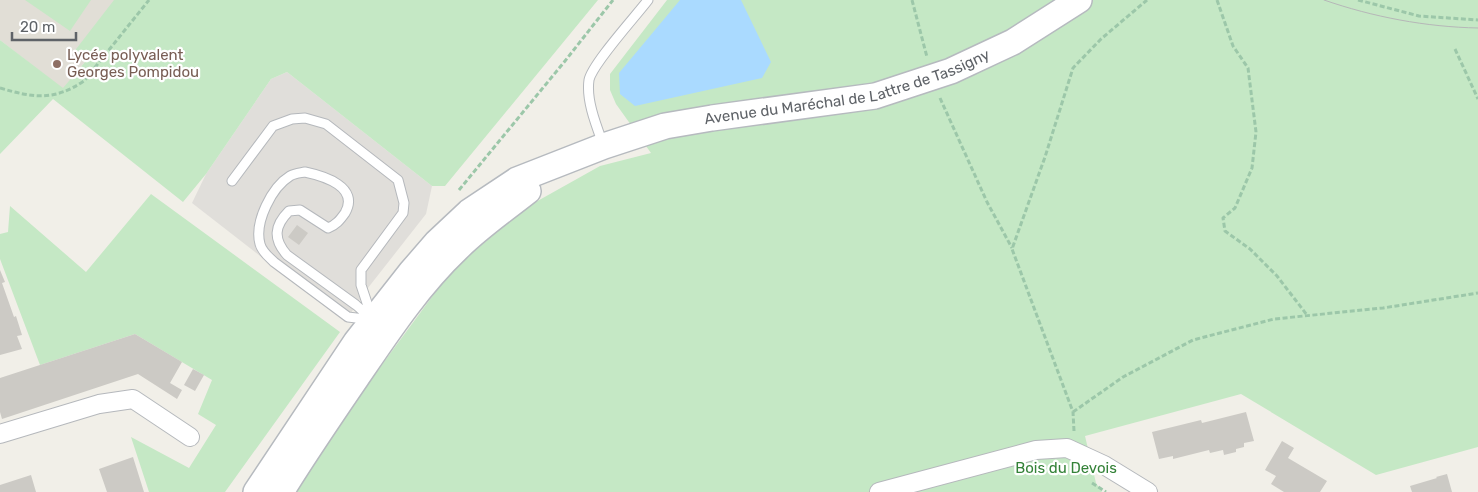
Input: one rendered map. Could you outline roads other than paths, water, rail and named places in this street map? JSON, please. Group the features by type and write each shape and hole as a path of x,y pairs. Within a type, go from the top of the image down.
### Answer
{"street":[{"name":"Avenue du Maréchal de Lattre de Tassigny","path":"281,492 380,327 437,242 469,212 517,180 604,146 664,126 875,96 951,71 1013,42 1079,0"},
{"name":"Avenue du Maréchal de Lattre de Tassigny","path":"256,492 318,398 380,327"},
{"path":"0,434 99,404 133,399 190,437"},
{"path":"879,492 1053,447 1067,448 1104,465 1148,492"}],"lane":[{"path":"604,146 590,99 589,80 600,60 648,0"},
{"path":"232,181 273,126 292,119 305,118 326,124 398,180 404,203 403,212 361,270 361,285 380,327"},
{"path":"305,172 321,175 338,184 348,195 350,202 346,212 336,224 328,228 300,210 288,211 280,220 278,228 277,238 280,246 288,255 356,305 380,327 348,317 264,253 260,244 263,215 271,197 281,182 293,174 305,172"}],"water":[{"path":"680,0 741,0 771,62 762,78 635,106 620,94 619,73"}],"tram line":[{"path":"1324,0 1400,20 1439,26 1478,28"}],"place":[{"name":"Lycée polyvalent Georges Pompidou","path":"57,64"}],"park label":[{"name":"Bois du Devois","path":"1066,468"}]}
